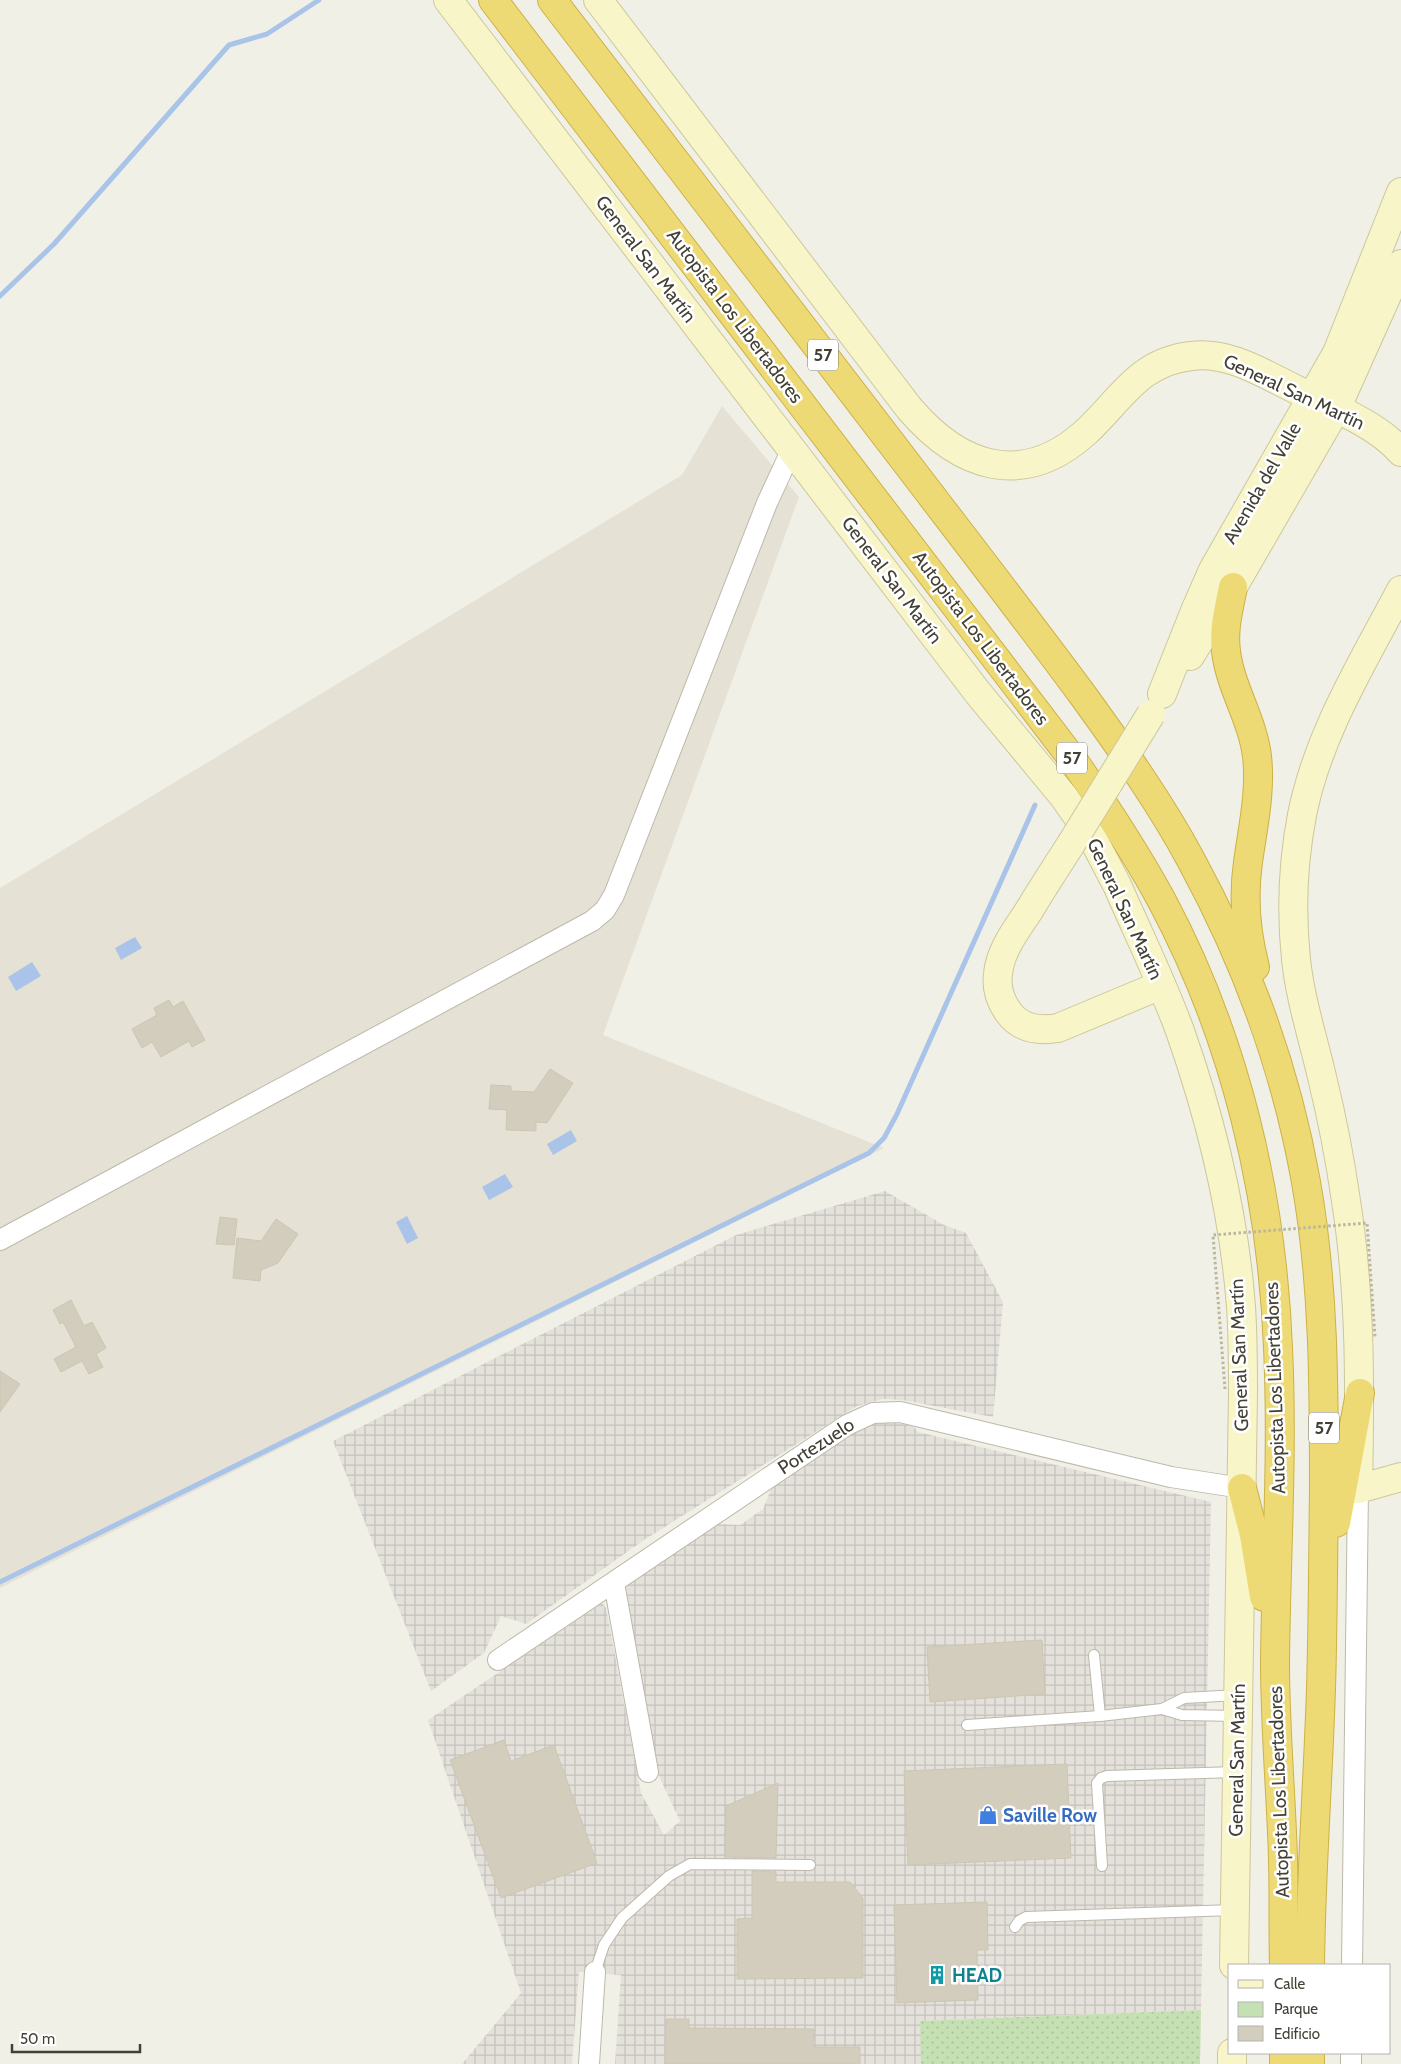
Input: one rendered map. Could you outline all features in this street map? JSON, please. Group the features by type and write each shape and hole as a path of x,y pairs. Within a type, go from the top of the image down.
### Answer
{"highway":[{"name":"Autopista Los Libertadores","path":"493,0 1054,734 1122,833 1162,901 1180,936 1209,1005 1239,1096 1255,1159 1269,1243 1277,1328 1279,1387 1275,1668 1283,1861 1284,1964"},
{"name":"Autopista Los Libertadores","path":"552,0 1003,589 1134,767 1189,856 1212,899 1248,980 1276,1059 1298,1142 1312,1218 1317,1267 1324,1402 1323,1598 1319,1750 1312,1859 1310,1964"},
{"path":"1233,587 1226,627 1226,652 1232,678 1249,720 1254,739 1258,773 1257,810 1248,862 1246,908 1250,947 1265,1004 1276,1059"},
{"path":"1323,1598 1360,1393"},
{"path":"1242,1488 1254,1535 1275,1668"}],"street":[{"name":"General San Martín","path":"448,0 978,693 1079,818 1110,870 1161,985 1179,1030 1206,1114 1219,1166 1234,1250 1241,1307 1243,1347 1242,1488 1234,1964"},
{"name":"General San Martín","path":"598,0 909,408 929,429 955,450 976,460 1000,465 1024,464 1050,457 1075,442 1141,376 1163,363 1190,356 1213,356 1236,361 1311,397 1376,431 1401,452"},
{"name":"Avenida del Valle","path":"1385,294 1376,253 1401,192"},
{"path":"1376,253 1400,268"},
{"name":"Avenida del Valle","path":"1161,985 1058,1028 1040,1030 1024,1025 1011,1016 999,991 997,976 1004,952 1156,704 1204,635 1336,410 1385,294 1400,268"},
{"name":"Avenida del Valle","path":"1156,704 1213,570 1337,353 1385,294"},
{"path":"0,1240 583,925 604,910 614,895 767,502 792,449"},
{"path":"1352,1964 1360,1393 1358,1324 1351,1234 1333,1126 1300,989 1294,931 1294,895 1301,823 1316,765 1340,705 1401,590"},
{"name":"Portezuelo","path":"498,1660 846,1425 873,1413 900,1412 1171,1478 1242,1488"},
{"path":"1358,1489 1401,1477"},
{"path":"614,1583 648,1772"},
{"path":"589,2064 595,1972"}],"lane":[{"path":"1094,1655 1100,1716"},
{"path":"967,1726 1100,1716 1162,1709 1184,1698 1239,1705"},
{"path":"1162,1709 1182,1715 1239,1705"},
{"path":"1102,1866 1097,1783 1101,1778 1107,1776 1238,1772"},
{"path":"595,1972 604,1945 622,1918 669,1876 690,1864 810,1865"},
{"path":"1015,1927 1019,1921 1026,1917 1234,1910"}],"path":[{"path":"1225,1389 1213,1235 1366,1223 1375,1337"}],"shaded area":[{"path":"722,406 799,497 603,1035 884,1148 0,1588 0,888 682,475"},
{"path":"885,1191 944,1225 966,1233 1003,1302 993,1417 902,1400 883,1399 857,1406 644,1540 526,1624 501,1616 484,1653 431,1691 333,1441 736,1235"},
{"path":"884,1421 913,1426 918,1432 1211,1502 1201,2010 921,2021 921,2064 615,2064 621,1975 579,1972 572,2064 462,2064 521,1993 428,1720 602,1603 606,1608 641,1793 664,1835 680,1821 659,1776 623,1588 718,1524 740,1525 763,1509 772,1487 856,1430"}],"green space":[{"path":"1201,2010 1200,2064 921,2064 920,2021"}],"water":[{"path":"135,937 142,948 121,960 115,948"},
{"path":"32,962 41,976 16,991 8,977"},
{"path":"571,1130 577,1141 553,1155 547,1144"},
{"path":"505,1174 513,1187 489,1200 482,1187"},
{"path":"407,1216 418,1238 407,1244 396,1222"}],"building":[{"path":"169,1000 173,1007 183,1001 205,1040 192,1047 189,1041 161,1057 152,1042 142,1048 132,1029 157,1015 154,1008"},
{"path":"550,1069 573,1083 547,1123 536,1122 536,1131 506,1130 507,1110 489,1109 491,1085 511,1086 511,1091 534,1092"},
{"path":"220,1217 237,1219 234,1245 216,1244"},
{"path":"276,1219 298,1234 278,1263 261,1270 260,1281 233,1278 237,1238 261,1241"},
{"path":"71,1300 84,1326 92,1322 106,1348 96,1354 103,1367 89,1374 82,1361 61,1372 54,1359 76,1347 63,1322 60,1324 53,1310"},
{"path":"0,1371 20,1384 0,1412"},
{"path":"1042,1640 1045,1694 930,1702 927,1647"},
{"path":"504,1740 511,1761 554,1745 597,1863 501,1898 450,1760"},
{"name":"Saville Row","path":"1067,1764 1071,1858 908,1865 904,1771"},
{"path":"778,1783 776,1858 725,1857 726,1806"},
{"path":"752,1871 776,1872 776,1882 850,1882 863,1898 863,1978 737,1979 737,1919 752,1918"},
{"name":"HEAD","path":"987,1902 988,1950 977,1950 978,2000 897,2003 894,1905"},
{"path":"666,2019 689,2019 689,2028 814,2029 813,2047 860,2047 860,2064 665,2064"}],"waterway":[{"path":"0,296 54,244 229,45 267,34 319,0"},
{"path":"0,1582 869,1153 884,1138 897,1114 1035,805"}],"place":[{"name":"Saville Row","path":"988,1815"},
{"name":"HEAD","path":"937,1975"}]}
